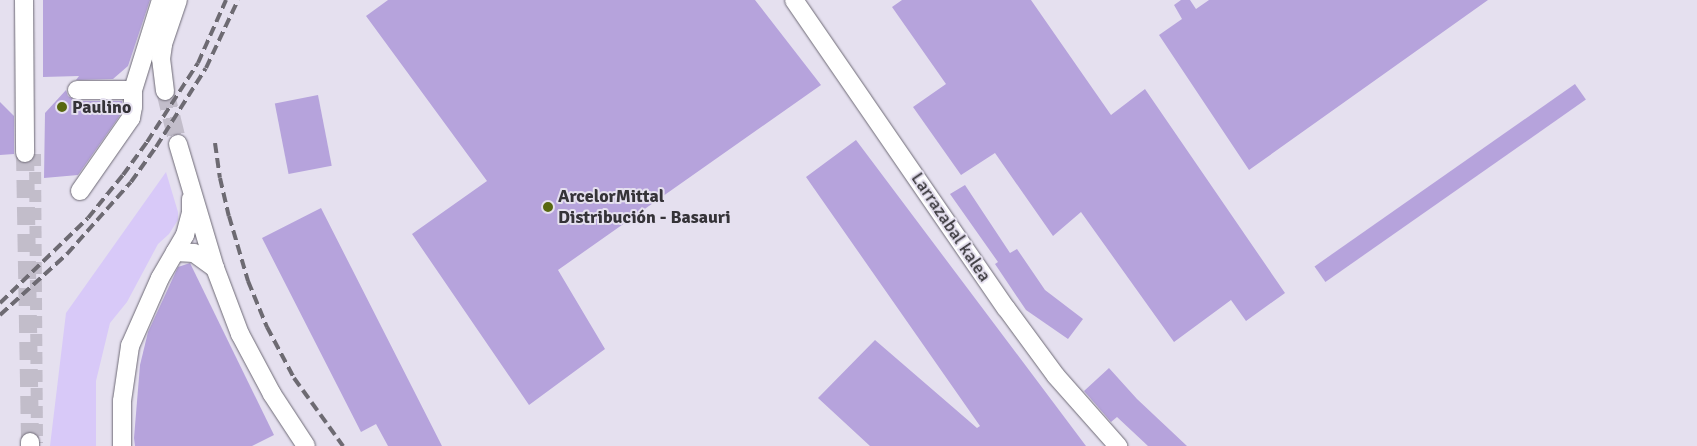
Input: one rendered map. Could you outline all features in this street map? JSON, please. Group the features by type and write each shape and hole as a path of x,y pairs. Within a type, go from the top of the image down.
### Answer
{"street":[{"path":"24,0 25,154"},
{"path":"80,191 130,118 133,107 133,90 161,0"},
{"path":"165,92 161,59 163,44 178,0"},
{"name":"Larrazabal kalea","path":"794,0 1017,323 1056,376 1118,446"},
{"path":"77,90 133,90"},
{"path":"178,144 215,268 240,334 272,394 306,446"},
{"path":"122,446 122,401 130,346 152,295 185,235 191,212 190,189"},
{"path":"175,252 194,253 215,268"}],"shaded area":[{"path":"166,172 178,212 178,220 169,234 158,244 127,302 110,323 96,381 96,446 50,446 66,313"}],"building":[{"path":"43,0 150,0 128,66 113,79 76,80 79,76 43,77"},
{"name":"ArcelorMittal Distribución - Basauri","path":"388,0 755,0 821,85 558,270 605,349 529,405 412,234 487,181 366,16"},
{"path":"902,0 1031,0 1111,115 1145,89 1285,293 1246,321 1231,300 1174,342 1081,212 1053,236 995,153 961,175 913,107 946,84 892,7"},
{"path":"1181,0 1190,0 1196,9 1209,0 1488,0 1249,170 1159,35 1182,19 1174,5"},
{"path":"1575,84 1586,100 1325,282 1315,266"},
{"path":"66,90 68,96 77,101 122,101 121,114 78,175 44,178 45,113"},
{"path":"318,95 332,166 289,174 275,103"},
{"path":"0,102 14,116 14,154 0,155"},
{"path":"856,140 1086,446 870,446 818,398 875,340 977,428 980,426 806,177"},
{"path":"965,185 1010,253 1017,249 1045,290 1083,319 1068,339 1026,310 995,264 998,262 950,194"},
{"path":"321,208 442,446 388,446 376,424 361,432 262,238"},
{"path":"190,263 274,435 252,446 135,446 140,365 148,332 178,267"},
{"path":"1109,368 1137,399 1187,446 1148,446 1117,417 1111,422 1084,391"}],"tunnel":[{"path":"165,91 178,144"},
{"path":"25,153 30,442"},
{"path":"35,154 37,443"}],"railway":[{"path":"0,303 88,218 123,175 147,142 198,63 226,0"},
{"path":"0,315 67,254 131,182 156,147 206,68 238,0"},
{"path":"215,143 220,178 229,216 248,281 267,327 294,378 343,446"}],"place":[{"name":"Paulino","path":"62,107"},
{"name":"ArcelorMittal Distribución - Basauri","path":"548,207"}]}
